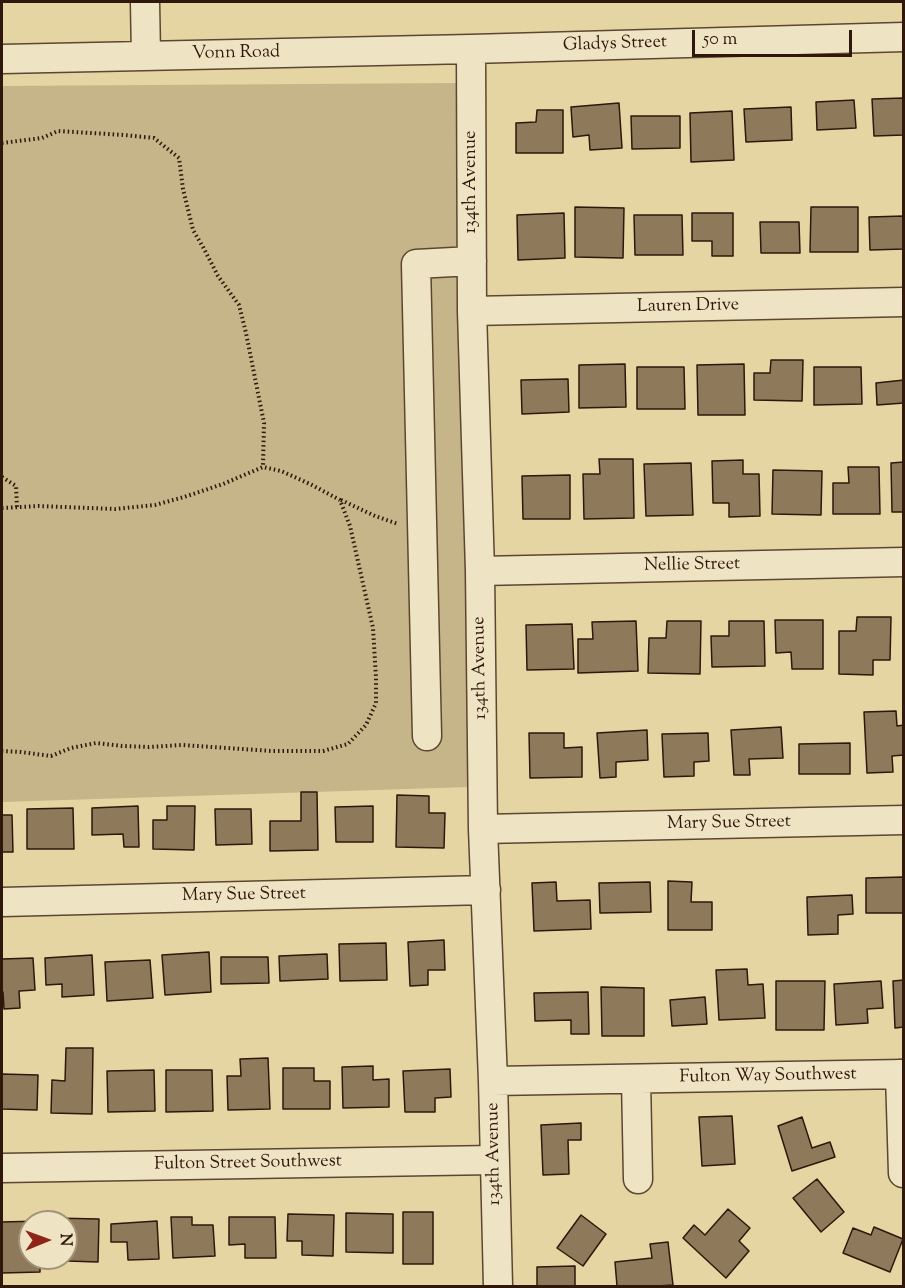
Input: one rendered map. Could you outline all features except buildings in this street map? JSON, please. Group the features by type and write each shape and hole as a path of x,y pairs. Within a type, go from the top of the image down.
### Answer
{"street":[{"path":"145,2 146,56"},
{"name":"Gladys Street","path":"471,49 903,37"},
{"name":"Vonn Road","path":"2,59 471,49"},
{"name":"134th Avenue","path":"471,49 472,312 480,571 483,829 498,1287"},
{"path":"427,736 416,264 472,261"},
{"name":"Lauren Drive","path":"472,312 903,302"},
{"name":"Nellie Street","path":"480,571 903,562"},
{"name":"Mary Sue Street","path":"483,829 903,820"},
{"name":"Mary Sue Street","path":"2,902 486,891"},
{"name":"Fulton Way Southwest","path":"493,1082 902,1074 903,1173"},
{"path":"636,1079 638,1179"},
{"name":"Fulton Street Southwest","path":"2,1168 494,1160"}],"path":[{"path":"2,143 42,138 58,131 124,135 154,138 179,158 183,189 193,230 218,276 239,305 264,423 262,467"},
{"path":"2,508 115,509 155,505 184,498 262,467 291,476 375,516 423,532"},
{"path":"2,477 16,486 16,507"},
{"path":"2,751 51,756 71,748 96,743 149,747 182,745 272,751 323,751 348,744 366,725 376,703 376,678 373,628 350,526 340,500"}],"shaded area":[{"path":"457,83 470,787 2,802 2,86"}]}
